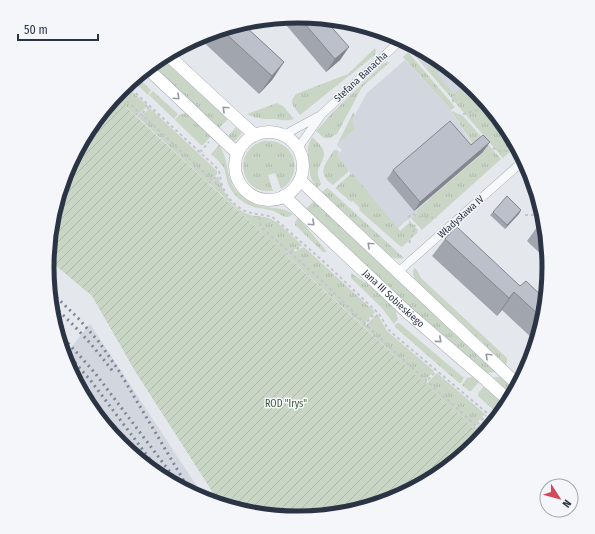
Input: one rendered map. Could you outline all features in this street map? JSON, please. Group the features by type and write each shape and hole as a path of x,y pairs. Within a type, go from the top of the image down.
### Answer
{"street":[{"name":"Stefana Banacha","path":"298,148 322,114 396,44"},
{"path":"172,58 255,135"},
{"path":"151,72 237,153"},
{"name":"Stefana Banacha","path":"284,135 322,114"},
{"path":"264,132 274,132 284,135 298,148 301,155 303,164 300,180 291,192 284,196 266,200 258,198 244,190 237,179 234,166 237,153 241,145 247,139 255,135 264,132"},
{"name":"Władysława IV","path":"398,272 519,165"},
{"path":"300,180 513,380"},
{"name":"Jana III Sobieskiego","path":"284,196 408,313 504,396"}],"path":[{"path":"131,89 219,171 224,188 232,202 248,212 270,216 276,219 377,312 392,333 491,416"},
{"path":"452,102 454,94"},
{"path":"122,97 220,187"},
{"path":"138,117 149,107"},
{"path":"463,114 483,108"},
{"path":"200,152 204,147"},
{"path":"493,148 500,151 512,150"},
{"path":"209,183 218,175"},
{"path":"408,217 413,214 437,218"},
{"path":"525,215 536,215"},
{"path":"259,217 261,227 320,279 386,344 480,429"},
{"path":"409,243 415,225"},
{"path":"286,255 302,246"},
{"path":"339,304 342,301"},
{"path":"363,326 375,313"},
{"path":"424,384 435,372"},
{"path":"473,429 486,415"}],"shaded area":[{"path":"414,53 422,57 426,62 428,61 433,64 428,69"},
{"path":"405,60 450,109 471,143 478,142 485,151 416,211 417,212 411,218 404,222 403,221 397,227 336,156 342,150 337,145 355,129 352,120 367,93"},
{"path":"435,66 468,92 465,95 454,94 436,74"},
{"path":"90,324 199,490 162,470 125,440 104,416 86,389 68,351"}],"green space":[{"path":"375,48 375,55 300,115 293,106 292,100 296,94 348,74"},
{"path":"411,51 427,68 433,64 439,68 437,74 454,94 460,89 465,95 468,92 481,106 491,118 512,150 503,158"},
{"path":"408,52 455,107 451,110 403,57"},
{"path":"166,62 228,119 219,128 156,68"},
{"path":"386,62 390,62 362,87 337,134 330,138 324,138 316,131 333,112"},
{"path":"141,81 151,90 148,95 137,84"},
{"path":"130,90 148,106 136,116 119,101"},
{"path":"153,91 178,114 174,119 149,95"},
{"name":"ROD \"Irys\"","path":"119,101 477,432 446,461 433,470 405,486 361,503 329,509 298,511 266,509 234,503 219,498 216,497 135,371 92,296 54,264 58,219 66,189 86,145 104,118"},
{"path":"277,103 284,107 294,119 263,119 247,114"},
{"path":"150,108 217,171 217,174 208,183 139,118"},
{"path":"453,111 462,115 501,159 422,230 411,218 417,213 416,211 485,151 478,142 472,143 452,112"},
{"path":"186,113 211,136 203,145 201,145 175,120 179,115"},
{"path":"353,113 355,114 353,118 353,125 355,129 337,145"},
{"path":"236,127 242,133 234,142 228,136"},
{"path":"312,137 321,146 324,152 318,173 321,184 317,188 310,175 308,155 308,146"},
{"path":"263,141 273,141 286,147 294,159 295,166 291,179 287,185 281,189 275,173 268,175 273,191 263,191 257,189 252,186 245,176 243,165 246,154 253,146"},
{"path":"219,145 224,155 233,186 239,194 256,205 283,209 293,214 286,217 270,210 252,206 236,196 229,187 224,168 211,154"},
{"path":"334,150 338,150 339,153 337,156 349,171 333,185 328,181 323,173 325,164"},
{"path":"352,173 397,227 403,221 404,222 398,228 400,231 409,223 409,220 418,230 417,233 402,247 359,210 360,208 353,201 351,202 335,188"},
{"path":"218,176 226,194 234,205 250,215 266,217 275,221 302,245 285,255 210,184"},
{"path":"327,188 404,258 393,258 390,256 322,192"},
{"path":"314,201 496,372 487,373 416,312 306,209"},
{"path":"298,218 327,252 323,252 295,225"},
{"path":"304,247 375,312 362,325 287,256"},
{"path":"414,268 417,270 421,278 507,358 507,363 505,364 414,278"},
{"path":"351,273 373,288 395,309 398,319 394,324 381,307 351,278"},
{"path":"377,314 387,331 434,371 423,383 364,327"},
{"path":"397,323 399,323 464,378 461,383 459,383 395,327"},
{"path":"437,373 485,414 472,428 425,385"},
{"path":"474,377 479,382 471,391 469,391 462,385 467,378"},
{"path":"493,377 502,377 511,386 507,391"},
{"path":"484,386 501,401 495,411 478,396 478,393"},
{"path":"488,416 490,417 477,432 474,430"}],"building":[{"path":"304,23 330,25 349,47 335,59"},
{"path":"248,28 284,62 272,76 226,34"},
{"path":"450,121 471,145 483,135 490,142 420,202 393,170"},
{"path":"507,196 521,210 507,225 493,212"},
{"path":"456,226 520,286 526,281 540,294 537,313 514,292 509,298 445,239"}],"railway":[{"path":"56,297 78,318 99,342 119,371 186,484"},
{"path":"57,310 86,338 114,373"},
{"path":"64,339 95,373 174,477"},
{"path":"71,359 91,381 154,464"}]}
